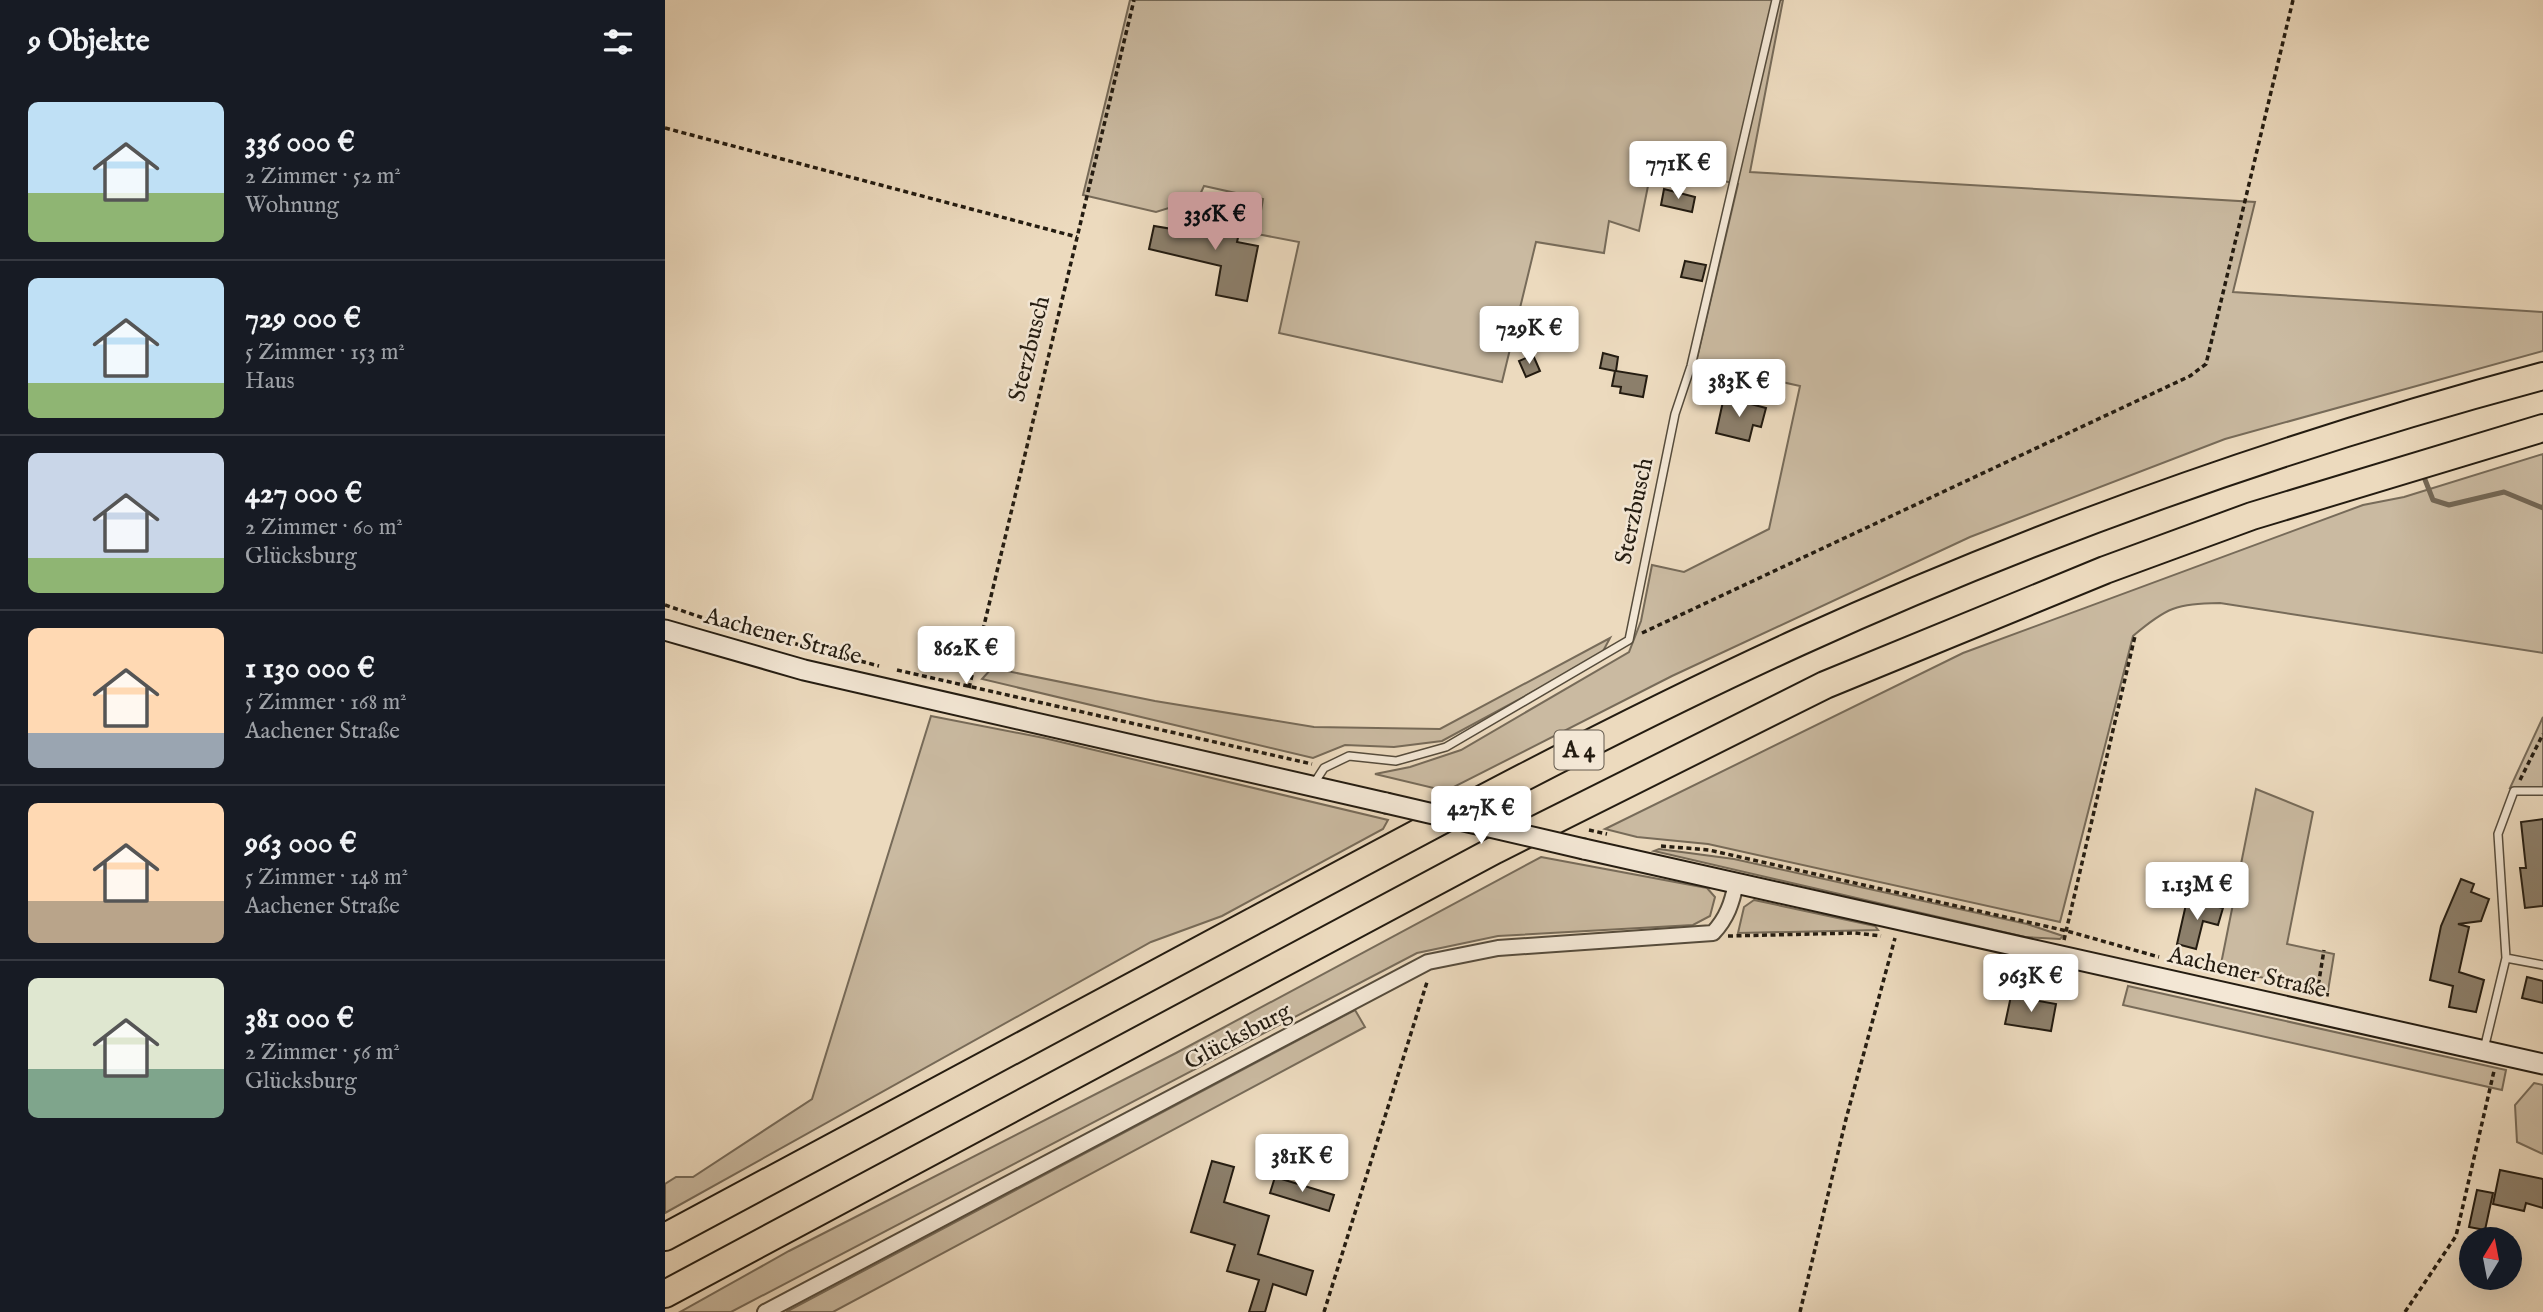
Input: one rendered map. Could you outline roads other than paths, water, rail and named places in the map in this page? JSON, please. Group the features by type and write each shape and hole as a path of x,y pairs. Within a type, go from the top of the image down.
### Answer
{"highway":[{"name":"A 4","path":"665,1237 1473,803 1798,642 1940,581 2228,471 2373,424 2543,376"},
{"name":"A 4","path":"665,1294 1507,844 1825,685 2105,570 2240,521 2392,471 2543,428"}],"main road":[{"name":"Aachener Straße","path":"665,630 804,670 2543,1065"}],"street":[{"name":"Glücksburg","path":"765,1312 1428,962 1498,948 1713,933 1723,922 1731,905 1736,883"}],"lane":[{"name":"Sterzbusch","path":"1313,786 1324,768 1349,756 1396,761 1446,747 1629,640 1675,414 1691,366 1776,0"},
{"path":"2491,1053 2506,958 2498,834 2514,791 2543,791"},
{"path":"2506,958 2543,965"}],"waterway":[{"path":"2422,472 2433,500 2449,505 2504,492 2543,508"}]}
